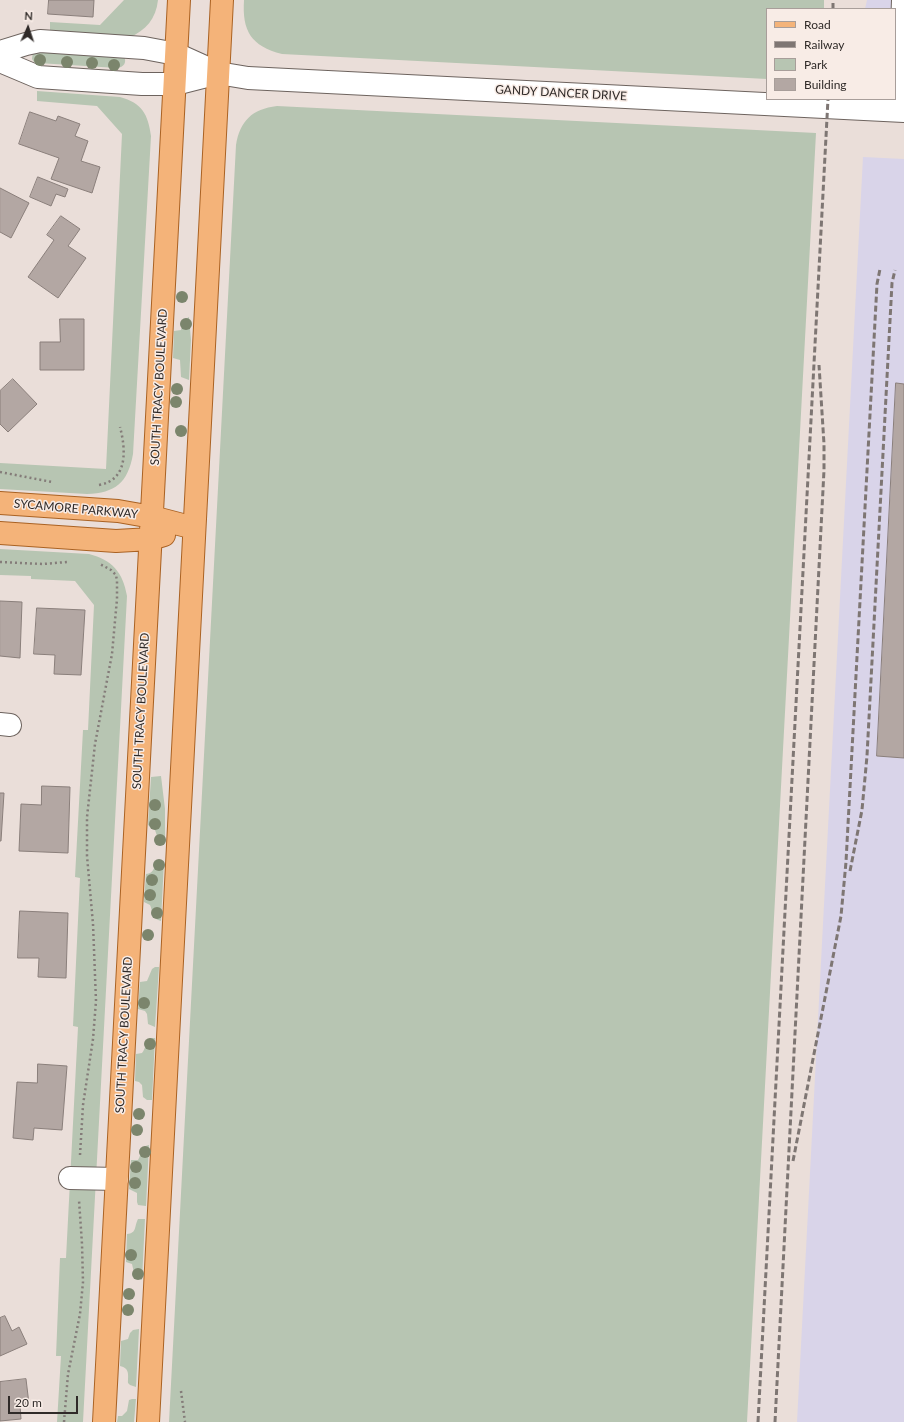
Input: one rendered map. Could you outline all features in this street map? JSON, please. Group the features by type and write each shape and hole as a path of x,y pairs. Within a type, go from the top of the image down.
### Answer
{"main road":[{"name":"SOUTH TRACY BOULEVARD","path":"104,1422 179,0"},
{"path":"148,1422 222,0"},
{"name":"SYCAMORE PARKWAY","path":"0,503 118,511 152,517 194,528"},
{"name":"SYCAMORE PARKWAY","path":"0,533 116,541 150,539 194,528"}],"street":[{"path":"901,111 903,0"},
{"path":"0,52 40,41 144,48 176,54 218,73"},
{"path":"0,61 38,77 142,84 175,84 218,73"},
{"name":"GANDY DANCER DRIVE","path":"218,73 248,78 901,111"},
{"path":"74,1178 117,1180"}],"path":[{"path":"97,486 106,484 115,478 120,470 124,450 120,427"},
{"path":"0,472 53,482"},
{"path":"0,562 43,564 71,562"},
{"path":"64,1422 68,1374 80,1314 83,1282 78,1195 74,1178 93,1039 96,1000 93,924 87,856 87,817 95,744 112,654 118,588 116,575 105,566 94,563"},
{"path":"181,1391 185,1422"}],"shaded area":[{"path":"867,0 904,0 896,8 865,8"},
{"path":"863,157 904,159 904,1422 797,1422"}],"green space":[{"path":"124,0 158,0 155,13 149,23 129,38 50,34 50,22 100,25"},
{"path":"244,0 824,0 824,8 766,8 766,79 282,54 271,51 256,42 247,29"},
{"path":"33,50 124,56 125,63 123,66 117,68 38,63 34,62 32,59"},
{"path":"37,91 120,97 128,99 143,110 150,128 151,136 133,454 131,464 124,479 113,489 97,493 87,494 0,489 0,463 106,469 122,134 97,106 37,101"},
{"path":"277,106 816,133 747,1422 169,1422 236,145 244,123 254,113"},
{"path":"189,317 191,340 189,380 181,377 180,360 173,358 174,331 181,330 184,320"},
{"path":"0,549 89,554 104,560 115,568 123,580 127,596 83,1422 57,1422 61,1356 56,1356 60,1258 66,1258 78,1027 73,1026 80,878 75,877 83,730 88,730 94,605 75,581 31,579 31,576 0,575"},
{"path":"161,776 165,809 165,844 159,842 155,830 148,825 151,777"},
{"path":"164,861 161,921 153,917 150,905 144,902 146,874 152,872 157,862"},
{"path":"159,967 155,1027 148,1024 147,1014 145,1011 138,1009 140,982 147,981 152,969"},
{"path":"150,1038 155,1038 152,1100 147,1100 143,1097 142,1085 135,1081 136,1054 142,1053"},
{"path":"149,1145 146,1206 138,1205 137,1193 129,1189 131,1160 138,1160 142,1149"},
{"path":"138,1219 145,1219 142,1280 135,1277 132,1264 126,1262 127,1234 134,1231"},
{"path":"139,1329 136,1387 128,1383 127,1370 120,1366 121,1341 128,1339 133,1330"},
{"path":"136,1399 134,1422 117,1422 118,1416 122,1416 127,1411 129,1400"}],"building":[{"path":"49,0 94,0 93,17 48,14"},
{"path":"30,112 56,121 58,116 80,124 75,136 88,141 81,161 100,167 92,193 51,179 59,158 19,144"},
{"path":"38,177 68,189 65,197 56,194 51,206 30,197"},
{"path":"0,188 29,203 11,238 0,232"},
{"path":"61,216 80,229 68,246 86,258 58,298 28,277 54,240 47,235"},
{"path":"60,319 84,319 84,370 40,370 40,342 60,342"},
{"path":"13,379 37,404 8,432 0,424 0,391"},
{"path":"896,383 904,384 904,758 877,756"},
{"path":"0,601 22,602 20,658 0,656"},
{"path":"37,608 85,610 81,675 54,674 55,655 34,654"},
{"path":"42,786 70,787 68,853 19,851 21,804 41,805"},
{"path":"0,793 4,793 1,841 0,841"},
{"path":"20,911 68,913 66,978 38,977 39,958 18,958"},
{"path":"38,1064 67,1066 62,1130 34,1128 33,1140 13,1138 17,1082 37,1083"},
{"path":"5,1316 12,1331 19,1327 27,1344 0,1356 0,1318"},
{"path":"26,1379 29,1404 20,1405 21,1419 0,1421 0,1382"}],"railway":[{"path":"833,0 833,8"},
{"path":"758,1422 828,100"},
{"path":"793,1161 841,916 846,862 877,284 880,269"},
{"path":"850,871 862,810 867,756 892,283 895,270"},
{"path":"775,1422 824,470 824,444 819,365"}]}
